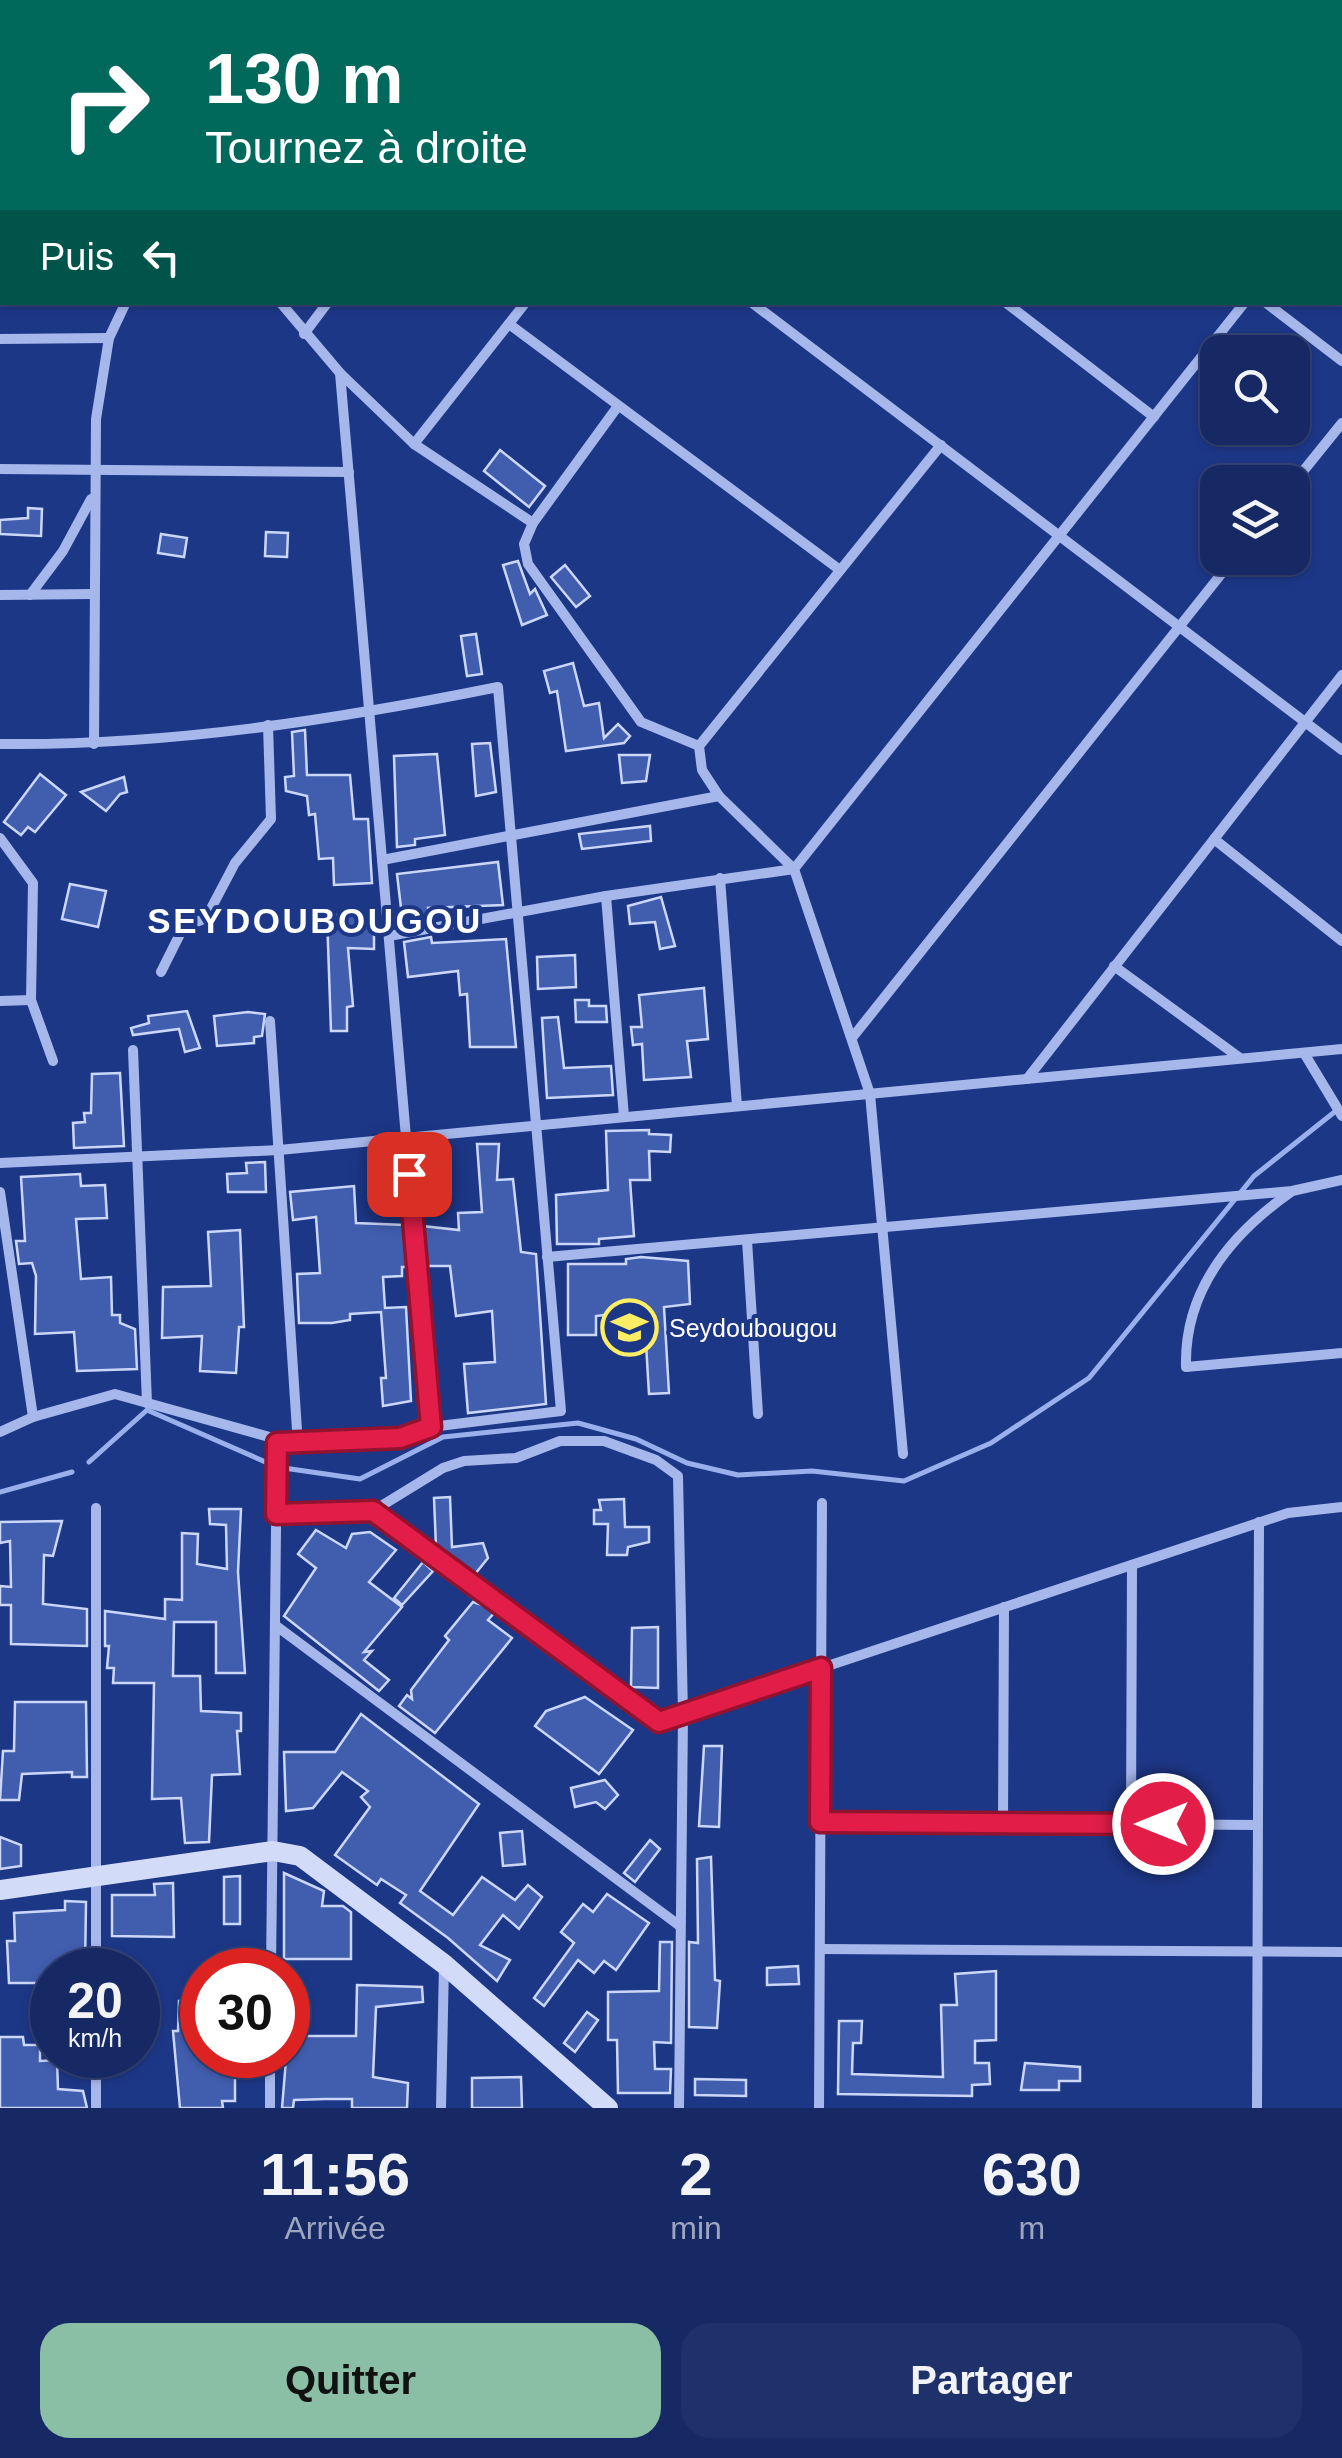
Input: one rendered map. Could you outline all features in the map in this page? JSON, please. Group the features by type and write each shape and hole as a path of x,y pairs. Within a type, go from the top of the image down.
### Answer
{"street":[{"path":"94,744 92,470 101,371 109,338 125,305"},
{"path":"282,305 340,373 414,444 533,523"},
{"path":"304,334 326,305"},
{"path":"414,444 524,305"},
{"path":"755,305 1342,750"},
{"path":"1009,305 1154,417"},
{"path":"389,936 606,896 794,869 1243,305"},
{"path":"1269,305 1342,361"},
{"path":"509,324 840,570"},
{"path":"0,339 109,338"},
{"path":"340,373 431,1427"},
{"path":"618,406 533,523 524,544 528,564 641,722 699,746"},
{"path":"1308,465 1342,423"},
{"path":"903,1454 870,1094 794,869 719,796 702,770 699,746 941,445"},
{"path":"0,469 349,472"},
{"path":"30,595 63,551 92,495"},
{"path":"852,1038 1220,575"},
{"path":"0,595 93,594"},
{"path":"1027,1079 1342,675"},
{"path":"0,744 94,744 268,725 370,713 498,687 561,1411 431,1427 400,1438 298,1445 277,1443 115,1394 33,1417 0,1432"},
{"path":"161,972 182,928 206,918 235,863 271,819 268,725"},
{"path":"382,860 719,796"},
{"path":"0,838 33,883 31,1000 53,1061"},
{"path":"1214,838 1342,942"},
{"path":"720,878 737,1106"},
{"path":"606,896 624,1117"},
{"path":"1114,966 1241,1058"},
{"path":"0,1000 31,1000"},
{"path":"270,1021 298,1445"},
{"path":"133,1050 147,1403"},
{"path":"0,1163 278,1150 1342,1050"},
{"path":"1304,1053 1342,1116"},
{"path":"547,1258 1292,1191 1342,1180"},
{"path":"1292,1191 1255,1218 1203,1282 1185,1331 1186,1367 1342,1353"},
{"path":"0,1192 2,1231 33,1417"},
{"path":"747,1240 758,1414"},
{"path":"276,1514 373,1511 443,1468 464,1461 516,1458 560,1441 604,1441 656,1460 678,1476 682,1494 683,1714 679,2108"},
{"path":"271,1948 277,1443"},
{"path":"819,2108 822,1504"},
{"path":"373,1511 659,1722 1288,1513 1342,1506"},
{"path":"96,1508 96,1948"},
{"path":"1257,2108 1260,1522"},
{"path":"1131,1824 1132,1564"},
{"path":"1003,1823 1004,1607"},
{"path":"275,1624 680,1926"},
{"path":"820,1822 1258,1825"},
{"path":"0,1890 272,1851 300,1856 444,1964 597,2104"},
{"path":"820,1949 1342,1952"},
{"path":"441,2108 444,1964"},
{"path":"96,2078 96,2108"},
{"path":"270,2078 270,2108"}],"building":[{"path":"500,450 545,486 529,507 484,471"},
{"path":"28,508 42,509 41,536 0,534 0,520 28,518"},
{"path":"266,532 288,533 287,557 265,556"},
{"path":"161,534 187,538 184,557 158,553"},
{"path":"518,561 530,594 535,589 547,615 522,625 503,565"},
{"path":"565,565 590,596 576,607 551,577"},
{"path":"476,634 482,674 467,676 461,636"},
{"path":"573,663 584,706 599,703 604,738 618,724 630,736 624,743 566,751 557,691 550,693 544,671"},
{"path":"305,730 307,775 350,775 354,819 368,819 372,883 334,885 333,858 319,859 315,814 309,815 307,796 286,791 285,777 294,776 292,732"},
{"path":"490,743 496,792 476,796 472,744"},
{"path":"437,754 445,835 415,839 415,845 397,847 394,756"},
{"path":"619,755 650,755 646,781 622,783"},
{"path":"40,774 66,795 35,832 28,827 21,835 4,822"},
{"path":"124,777 127,792 120,794 106,811 81,792"},
{"path":"650,826 651,841 582,849 579,834"},
{"path":"498,862 503,905 428,908 429,920 403,925 397,874"},
{"path":"70,884 106,891 98,927 62,919"},
{"path":"661,897 675,946 660,949 655,922 630,924 628,906"},
{"path":"327,915 374,915 374,949 348,948 353,1006 347,1007 347,1031 331,1031"},
{"path":"431,937 432,943 506,939 516,1047 470,1047 467,994 460,995 458,971 408,977 404,942"},
{"path":"575,955 576,987 538,989 537,957"},
{"path":"704,988 708,1039 687,1041 691,1077 644,1080 642,1044 633,1045 631,1027 642,1027 639,995"},
{"path":"575,1000 589,1000 589,1006 606,1006 607,1022 576,1022"},
{"path":"187,1011 200,1048 185,1052 179,1029 133,1035 131,1028 149,1023 148,1016"},
{"path":"265,1014 262,1036 254,1037 254,1043 217,1046 214,1016"},
{"path":"558,1017 564,1068 611,1066 613,1095 547,1098 542,1018"},
{"path":"120,1073 124,1146 74,1148 73,1123 85,1122 84,1113 91,1113 92,1074"},
{"path":"649,1130 649,1134 671,1135 670,1152 649,1151 650,1180 630,1180 634,1236 599,1239 599,1244 557,1244 556,1195 608,1190 606,1131"},
{"path":"477,1144 499,1144 497,1180 513,1179 521,1252 536,1254 546,1404 468,1413 464,1364 495,1362 492,1311 456,1316 450,1266 426,1266 422,1226 459,1230 458,1213 482,1212"},
{"path":"436,1153 438,1190 424,1191 422,1154"},
{"path":"265,1162 266,1192 228,1192 227,1174 247,1173 246,1163"},
{"path":"80,1174 81,1186 105,1185 107,1218 76,1219 81,1279 111,1277 112,1315 120,1315 120,1323 135,1329 137,1369 77,1371 74,1332 35,1334 36,1276 32,1263 19,1264 16,1241 25,1241 21,1177"},
{"path":"354,1186 356,1223 405,1225 408,1267 402,1267 402,1276 383,1277 385,1308 406,1307 411,1401 383,1406 381,1378 386,1378 381,1312 350,1314 350,1320 332,1323 299,1323 297,1274 320,1273 316,1217 293,1220 290,1192"},
{"path":"240,1230 244,1327 239,1327 236,1373 200,1371 202,1336 162,1338 163,1287 211,1286 208,1232"},
{"path":"626,1259 688,1261 690,1304 664,1307 669,1393 649,1394 644,1310 596,1316 596,1335 568,1335 568,1264 626,1264"},
{"path":"450,1497 452,1547 483,1543 488,1558 475,1574 436,1547 434,1498"},
{"path":"624,1499 625,1527 649,1527 649,1542 628,1547 627,1555 607,1555 608,1524 594,1524 594,1510 601,1510 599,1500"},
{"path":"209,1509 241,1509 238,1572 245,1673 216,1673 216,1622 174,1622 173,1676 200,1676 201,1711 241,1713 241,1731 237,1731 240,1774 212,1775 209,1842 185,1843 181,1798 152,1799 154,1683 113,1683 114,1668 107,1668 105,1611 165,1619 165,1599 182,1600 182,1533 198,1534 197,1564 227,1569 226,1525 210,1524"},
{"path":"62,1521 53,1556 44,1555 43,1604 87,1609 87,1646 11,1644 11,1605 0,1605 0,1586 11,1587 10,1541 0,1543 0,1522"},
{"path":"316,1530 346,1548 352,1534 370,1532 396,1550 369,1582 402,1607 364,1652 372,1651 364,1660 389,1680 379,1691 284,1616 316,1568 298,1554"},
{"path":"423,1562 433,1571 402,1605 394,1598"},
{"path":"473,1602 488,1607 494,1613 488,1620 512,1638 435,1733 399,1706 407,1695 412,1699 411,1690 449,1640 445,1636"},
{"path":"658,1627 658,1688 631,1687 632,1628"},
{"path":"585,1697 633,1730 599,1774 535,1726 546,1711"},
{"path":"15,1702 86,1702 87,1777 72,1777 72,1772 22,1774 19,1800 0,1800 3,1751 14,1751"},
{"path":"361,1714 479,1804 420,1891 453,1915 482,1877 515,1900 528,1885 542,1897 519,1929 503,1915 480,1945 510,1960 497,1981 400,1903 406,1895 381,1879 377,1885 335,1855 370,1807 361,1797 368,1791 342,1772 313,1808 286,1811 284,1752 335,1752"},
{"path":"704,1746 722,1746 719,1827 699,1826"},
{"path":"605,1780 618,1795 605,1809 596,1802 575,1807 571,1788"},
{"path":"522,1831 525,1864 503,1866 500,1833"},
{"path":"0,1837 21,1845 21,1866 0,1869"},
{"path":"650,1840 660,1849 635,1882 624,1873"},
{"path":"711,1857 715,1980 720,1981 717,2028 689,2027 689,1942 698,1943 697,1859"},
{"path":"284,1873 324,1891 322,1906 343,1906 351,1912 351,1959 310,1959 310,1948 284,1948"},
{"path":"240,1876 240,1924 224,1924 224,1877"},
{"path":"173,1883 174,1937 112,1936 112,1895 155,1895 154,1884"},
{"path":"607,1894 649,1923 616,1970 604,1961 594,1973 578,1960 544,2006 534,1998 574,1943 561,1932 583,1904 593,1912"},
{"path":"65,1901 86,1902 85,1948 30,1948 30,1983 9,1983 7,1941 15,1941 14,1913 65,1910"},
{"path":"660,1942 672,1942 671,2043 654,2042 655,2069 671,2069 670,2093 618,2093 617,2040 608,2040 608,1992 659,1991"},
{"path":"798,1966 799,1984 767,1985 767,1968"},
{"path":"996,1971 996,2040 975,2041 975,2063 989,2063 990,2084 972,2085 972,2096 838,2094 839,2021 862,2021 861,2043 853,2043 852,2074 943,2077 941,2005 957,2005 955,1974"},
{"path":"357,1985 422,1987 423,2002 376,2007 373,2077 408,2083 407,2108 352,2108 352,2099 325,2099 294,2100 293,2108 282,2108 284,2078 310,2078 310,2036 356,2036"},
{"path":"180,2001 180,2078 235,2078 235,2101 222,2101 223,2108 180,2108 173,2031 178,2031"},
{"path":"587,2012 598,2020 575,2052 564,2043"},
{"path":"0,2037 23,2037 24,2045 30,2045 30,2078 58,2078 58,2089 83,2091 87,2108 0,2108"},
{"path":"1025,2063 1080,2067 1080,2081 1059,2081 1059,2090 1021,2090"},
{"path":"521,2077 522,2108 472,2108 472,2078"},
{"path":"695,2079 746,2080 746,2096 695,2095"}],"waterway":[{"path":"89,1462 147,1410 277,1467 360,1479 443,1437 578,1423 636,1439 687,1463 738,1475 812,1471 904,1481 991,1443 1089,1378 1254,1176 1337,1110"},
{"path":"0,1492 72,1472"}],"place":[{"name":"Seydoubougou","path":"630,1328"}],"district":[{"name":"SEYDOUBOUGOU","path":"315,921"}],"route":[{"path":"409,1174 431,1427 400,1438 277,1443 276,1514 373,1511 659,1722 821,1668 820,1822 1163,1824"}]}
